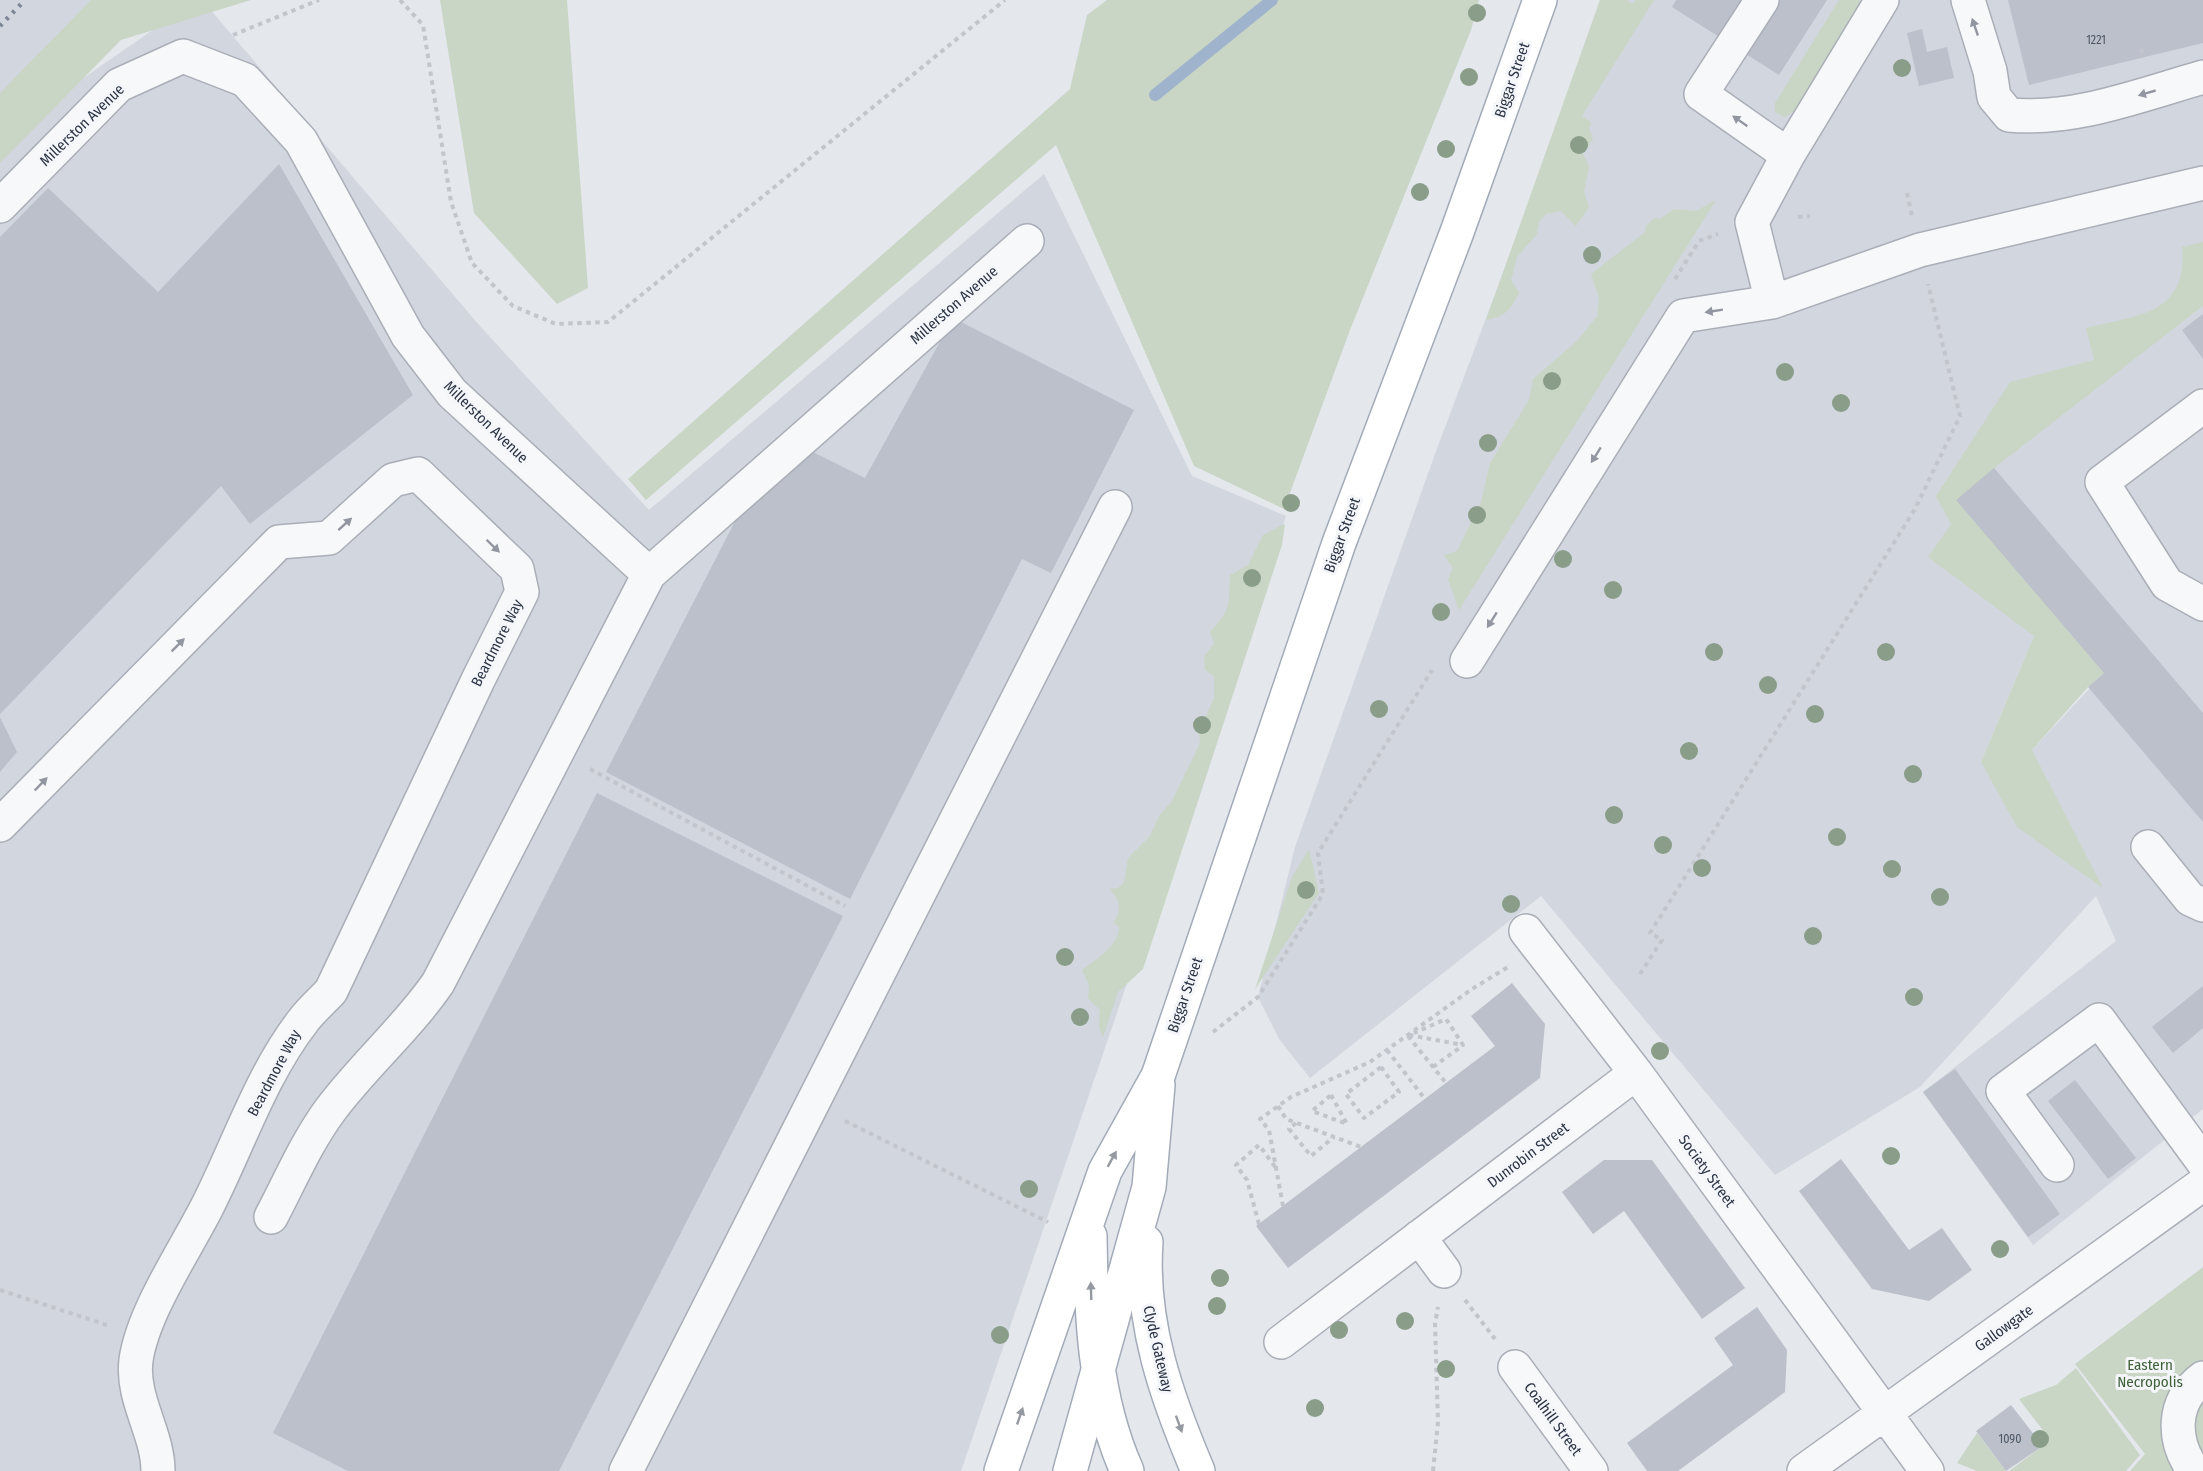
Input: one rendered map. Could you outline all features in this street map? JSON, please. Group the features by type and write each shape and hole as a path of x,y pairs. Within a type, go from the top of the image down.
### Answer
{"main road":[{"name":"Biggar Street","path":"1001,1471 1105,1171 1158,1076 1339,543 1465,210 1540,0"},
{"name":"Biggar Street","path":"1070,1471 1149,1186 1158,1076"},
{"name":"Clyde Gateway","path":"1149,1186 1144,1263 1150,1328 1163,1380 1198,1471"},
{"path":"1090,1213 1093,1326 1098,1370 1105,1406 1127,1471"}],"street":[{"path":"1762,0 1701,94 1788,155"},
{"path":"1772,302 1752,222 1788,155 1882,0"},
{"path":"1968,0 1990,70 1994,97 2008,114 2036,117 2080,111 2203,77"},
{"name":"Millerston Avenue","path":"0,206 119,85 183,56 245,80 301,141 408,336 452,393 649,574 1028,241"},
{"path":"1467,661 1683,316 1772,302 1920,250 2203,183"},
{"path":"2203,406 2102,482 2167,584 2203,604"},
{"name":"Beardmore Way","path":"0,825 279,542 329,538 393,480 418,474 517,569 522,592 331,991 303,1021 272,1071 208,1206 142,1336"},
{"path":"626,1471 1115,507"},
{"path":"271,1217 318,1127 332,1107 421,1008 438,983 649,574"},
{"path":"2148,847 2190,899 2203,905"},
{"name":"Society Street","path":"1533,940 1636,1073 1927,1471"},
{"path":"2057,1165 2003,1091 2099,1020 2203,1162"},
{"name":"Dunrobin Street","path":"1281,1342 1636,1073"},
{"name":"Gallowgate","path":"1804,1471 2203,1184"},
{"path":"1419,1237 1444,1271"},
{"path":"142,1336 136,1362 137,1388 157,1449 158,1471"},
{"name":"Coalhill Street","path":"1515,1367 1591,1471"},
{"path":"2194,1471 2182,1454 2178,1423 2182,1402 2203,1378"}],"path":[{"path":"183,56 319,0"},
{"path":"400,0 423,25 451,202 472,263 513,306 556,324 608,322 1005,0"},
{"path":"1640,974 1662,940 1650,933 1915,509 1960,416 1906,193"},
{"path":"558,751 845,906"},
{"path":"1283,1206 1269,1130 1260,1119 1291,1097 1370,1062 1472,989 1533,940"},
{"path":"1409,1035 1446,1019 1463,1046"},
{"path":"1409,1035 1463,1046"},
{"path":"1409,1035 1446,1083"},
{"path":"1433,1067 1463,1046"},
{"path":"1387,1050 1425,1099"},
{"path":"1381,1067 1400,1092 1364,1118 1347,1094 1381,1067"},
{"path":"1332,1095 1347,1124 1338,1121 1312,1111 1332,1095"},
{"path":"812,1104 1029,1213"},
{"path":"1278,1106 1286,1119 1361,1147"},
{"path":"1297,1123 1289,1129 1311,1156 1334,1137"},
{"path":"1259,1224 1247,1180 1236,1164 1258,1145 1276,1169"},
{"path":"1444,1271 1515,1367"},
{"path":"1433,1471 1438,1422 1435,1323 1444,1271"},
{"path":"0,1290 142,1336"}],"shaded area":[{"path":"0,0 139,0 26,118 196,0 202,0 479,325 649,510 1044,174 1192,476 1286,516 961,1471 0,1471"},
{"path":"1600,0 2203,0 2203,301 2079,401 2203,306 2203,1109 2033,1245 1923,1092 2116,941 2096,896 1920,1087 1775,1175 1541,896 1310,1078 1279,1039 1258,997 1295,847 1435,454 1533,193","holes":["2034,636 2104,673 2032,750 1981,762"]}],"green space":[{"path":"91,0 251,0 121,40 0,163 0,93"},
{"path":"440,0 567,0 588,288 557,304 474,213"},
{"path":"1107,0 1479,0 1471,30 1350,330 1284,509 1194,466 1056,145 646,500 628,479 1070,89 1087,15"},
{"path":"1600,0 1627,0 1632,4 1636,0 1654,0 1582,116 1591,122 1589,128 1593,139 1583,154 1589,166 1584,192 1589,207 1576,226 1561,211 1546,214 1539,222 1537,234 1517,257 1511,280 1519,293 1516,299 1502,315 1486,320"},
{"path":"1839,0 1859,0 1861,3 1796,110 1785,117 1775,112 1775,103"},
{"path":"1716,200 1459,610 1448,579 1453,568 1444,555 1457,551 1481,502 1490,463 1529,400 1533,379 1578,340 1597,316 1599,298 1591,274 1645,232 1646,226 1654,218 1660,219 1674,209 1696,211"},
{"path":"2203,242 2203,306 1994,468 2104,673 2088,687 2032,750 2103,888 2017,827 1981,762 2034,636 1928,557 1951,524 1936,496 2010,382 2094,360 2086,328 2141,315 2156,308 2168,299 2177,287 2182,269 2182,247"},
{"path":"1285,524 1282,545 1143,969 1118,992 1103,1037 1099,1027 1100,1010 1088,998 1089,985 1082,970 1111,947 1118,935 1119,928 1114,922 1119,905 1110,889 1118,888 1124,883 1128,858 1150,836 1159,816 1172,801 1200,743 1197,718 1206,716 1214,698 1214,676 1205,670 1204,657 1214,643 1210,632 1228,606 1230,575 1248,565 1263,535"},
{"path":"1309,849 1319,893 1255,989 1292,877"},
{"name":"Eastern Necropolis","path":"2203,1267 2203,1471 2130,1471 2145,1454 2075,1364"},
{"path":"2076,1368 2140,1455 2126,1471 2009,1471 2043,1446 2048,1437 2019,1399 2056,1385"},
{"path":"1977,1433 2006,1471 1977,1471 1957,1463"}],"building":[{"path":"1676,0 1827,0 1779,75 1672,7"},
{"path":"2008,0 2203,0 2203,43 2029,85"},
{"path":"1922,29 1927,52 1947,47 1954,78 1919,86 1907,33"},
{"path":"279,164 413,395 250,524 221,486 0,714 0,237 48,188 158,292"},
{"path":"2203,314 2203,359 2182,330"},
{"path":"953,318 1134,410 1051,573 1022,559 850,899 606,772 749,494 803,447 865,478"},
{"path":"1994,468 2203,713 2203,822 2088,687 2104,673 1956,500"},
{"path":"0,717 17,752 0,772"},
{"path":"597,793 843,916 559,1471 348,1471 273,1433"},
{"path":"1512,983 1545,1024 1540,1078 1288,1268 1256,1226 1495,1046 1471,1016"},
{"path":"2203,986 2203,1028 2173,1053 2152,1027"},
{"path":"1955,1069 2060,1214 2028,1237 1923,1092"},
{"path":"2075,1080 2136,1158 2108,1179 2048,1101"},
{"path":"1841,1159 1909,1250 1942,1228 1972,1270 1929,1301 1872,1289 1799,1191"},
{"path":"1604,1160 1652,1160 1745,1288 1702,1319 1624,1211 1593,1234 1562,1192"},
{"path":"1757,1307 1787,1350 1785,1392 1678,1471 1647,1471 1627,1443 1733,1365 1714,1338"},
{"path":"2011,1405 2043,1446 2006,1471 1976,1431"}],"waterway":[{"path":"1155,95 1272,0"}],"railway":[{"path":"0,26 25,0"}]}
